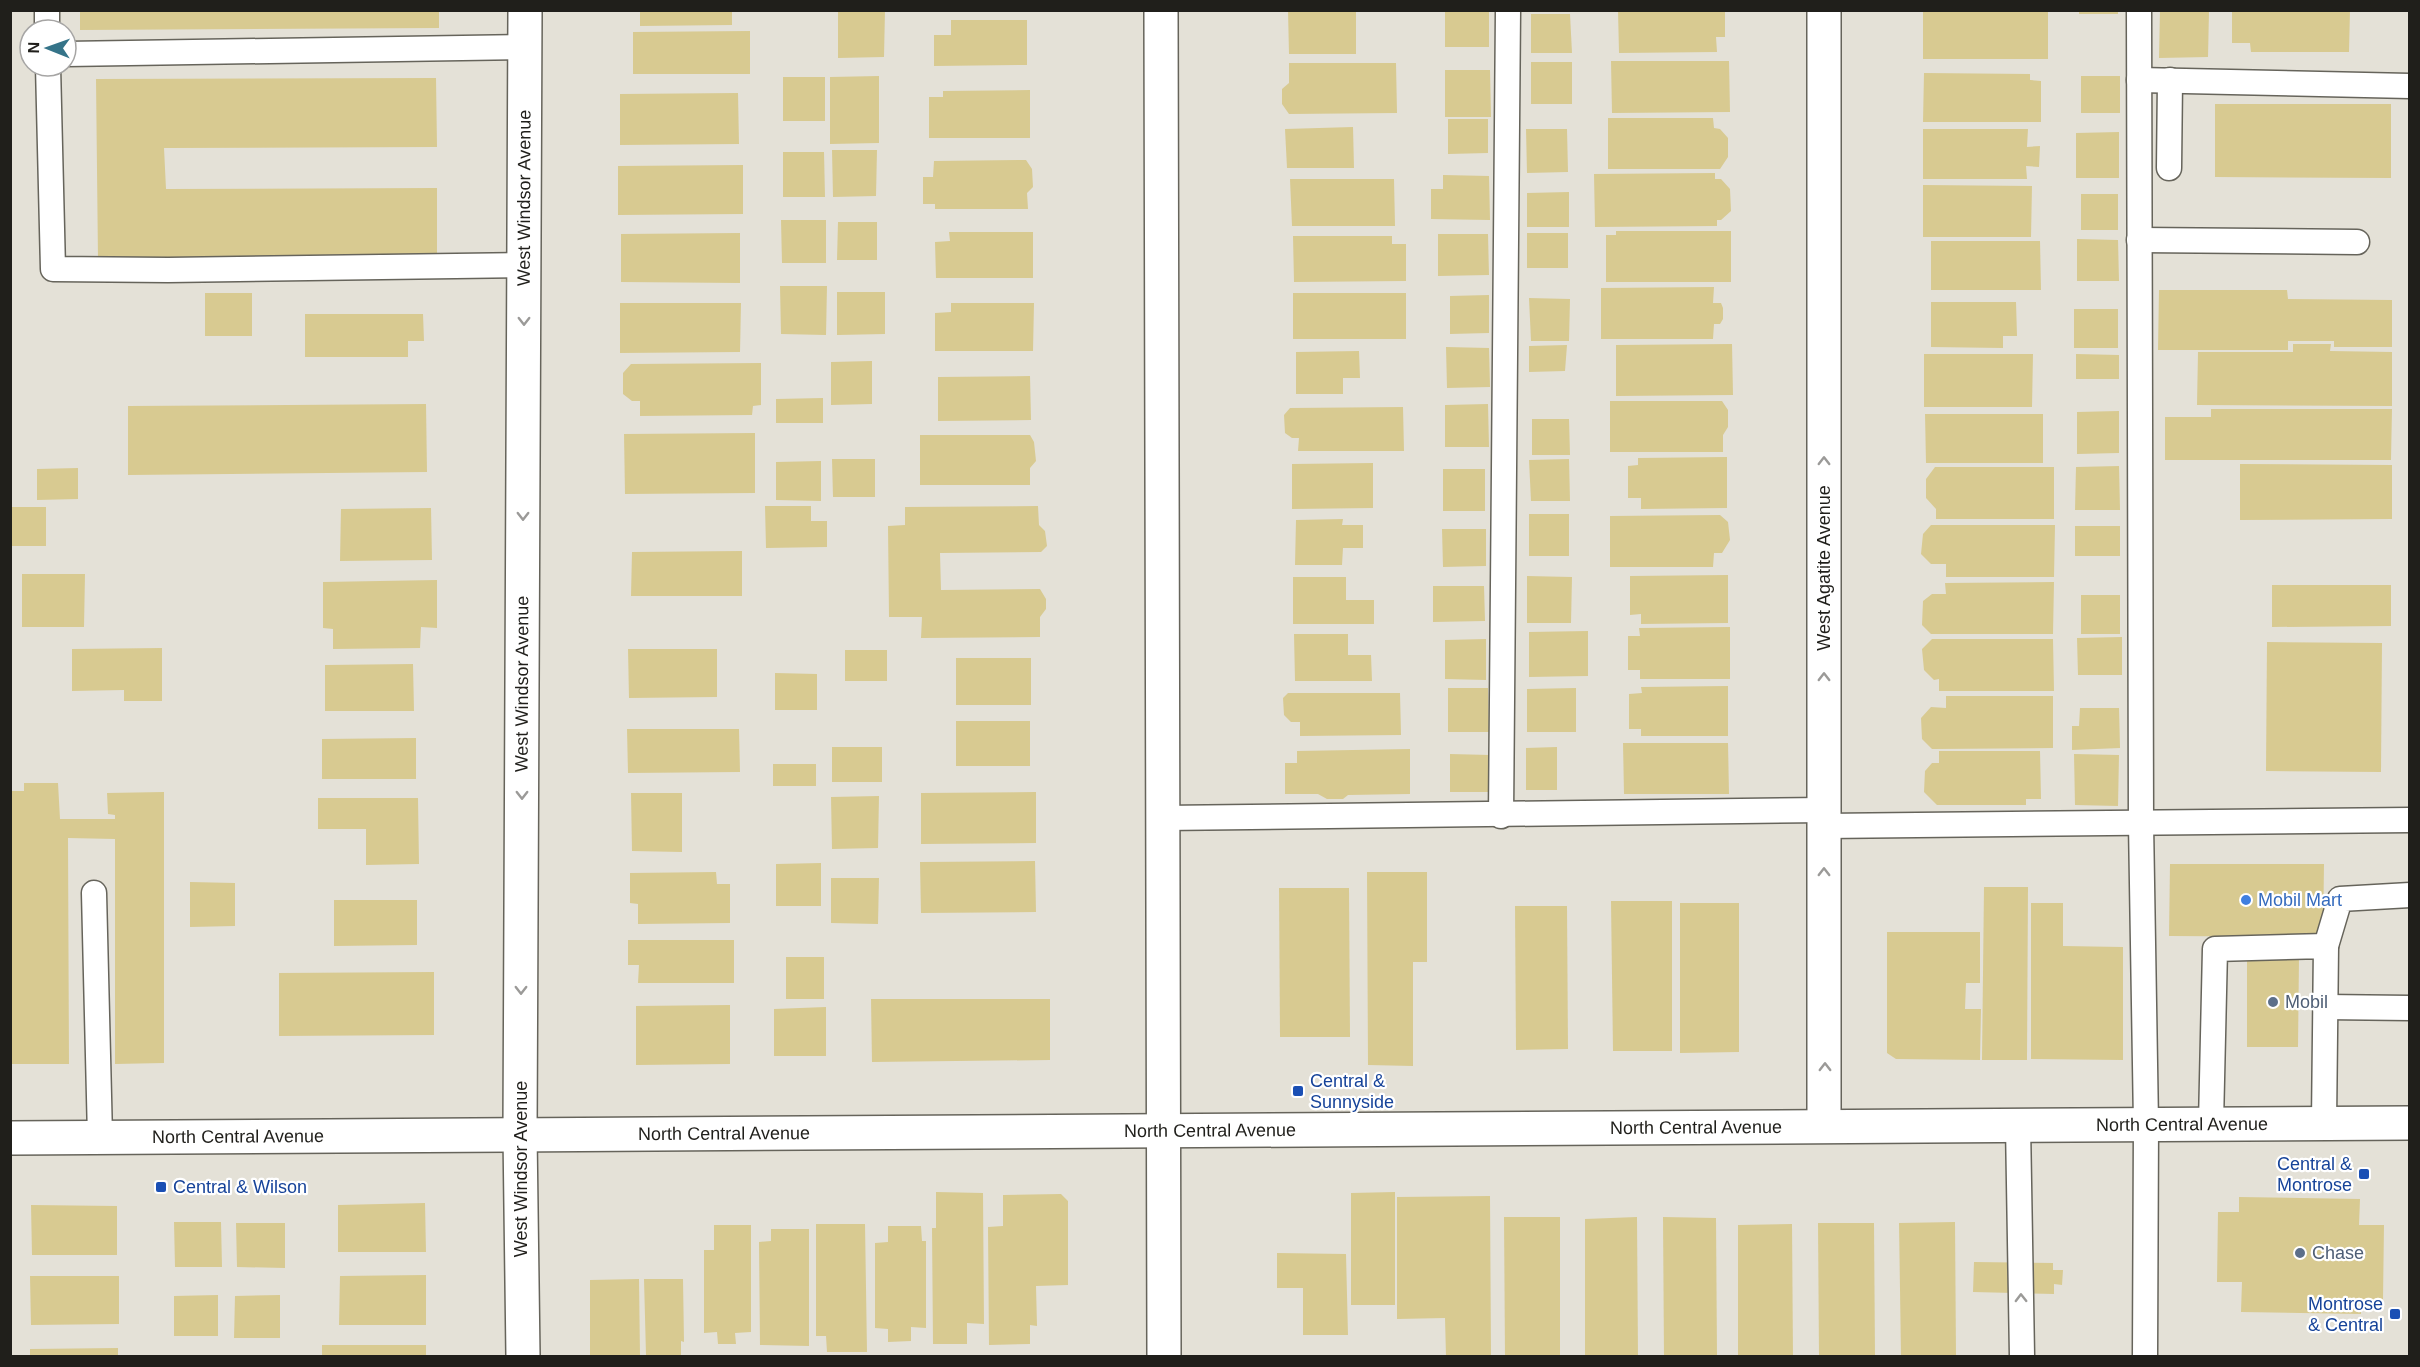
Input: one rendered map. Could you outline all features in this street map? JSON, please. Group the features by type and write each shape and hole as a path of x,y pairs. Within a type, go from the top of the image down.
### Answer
{"street":[{"name":"West Windsor Avenue","path":"523,1356 520,1134 525,10"},
{"path":"1161,10 1164,1356"},
{"name":"West Agatite Avenue","path":"1824,10 1824,1126"},
{"name":"North Central Avenue","path":"10,1138 2409,1123"}],"lane":[{"path":"1501,816 1508,10"},
{"path":"2139,10 2140,823 2146,1124 2145,1356"},
{"path":"78,54 525,47"},
{"path":"48,78 52,269 168,270 524,265"},
{"path":"2139,80 2409,86"},
{"path":"2169,168 2170,80"},
{"path":"2139,240 2356,242"},
{"path":"1163,818 1501,816 2140,823 2409,820"},
{"path":"94,892 100,1137"},
{"path":"2324,1123 2326,946 2340,899 2409,895"},
{"path":"2211,1123 2215,949 2326,946"},
{"path":"2325,1007 2409,1008"},
{"path":"2018,1125 2022,1356"}],"building":[{"path":"80,10 439,10 439,28 80,30"},
{"path":"640,10 732,10 732,25 640,26"},
{"path":"838,10 885,10 884,57 838,58"},
{"path":"1288,10 1356,10 1356,54 1289,54"},
{"path":"1445,10 1489,10 1489,47 1445,47"},
{"path":"1618,10 1725,10 1725,37 1716,37 1717,52 1619,53"},
{"path":"1923,10 2048,10 2048,59 1923,59"},
{"path":"2079,10 2118,10 2118,14 2079,14"},
{"path":"2160,10 2209,11 2208,57 2159,58"},
{"path":"2232,10 2350,10 2349,52 2251,52 2250,43 2232,43"},
{"path":"1531,14 1570,14 1572,53 1531,53"},
{"path":"951,20 1027,20 1027,65 934,66 934,35 951,35"},
{"path":"750,31 750,74 633,74 633,32"},
{"path":"1611,61 1729,61 1730,112 1612,113"},
{"path":"1531,62 1572,62 1572,104 1531,104"},
{"path":"1289,63 1396,63 1397,113 1289,114 1282,104 1282,89 1289,83"},
{"path":"1445,70 1490,70 1491,117 1445,117"},
{"path":"1924,73 2030,74 2030,80 2041,81 2041,122 1923,122"},
{"path":"879,76 879,143 830,144 830,77"},
{"path":"2081,76 2120,76 2120,113 2081,113"},
{"path":"783,77 825,77 825,121 783,121"},
{"path":"436,78 437,147 164,148 166,189 437,188 437,257 98,260 96,79"},
{"path":"1030,90 1030,138 929,138 929,97 943,97 943,91"},
{"path":"738,93 739,144 620,145 620,94"},
{"path":"2215,104 2391,104 2391,178 2215,177"},
{"path":"1608,118 1713,118 1714,128 1720,129 1728,138 1728,157 1720,169 1608,169"},
{"path":"1448,119 1488,119 1488,153 1448,154"},
{"path":"1353,127 1354,168 1287,168 1285,129"},
{"path":"1526,129 1567,129 1568,172 1527,173"},
{"path":"1923,129 2028,129 2027,147 2040,146 2039,167 2026,166 2027,179 1923,179"},
{"path":"2119,132 2119,178 2076,178 2076,133"},
{"path":"832,150 877,150 876,196 833,197"},
{"path":"783,152 824,152 825,197 783,197"},
{"path":"1026,160 1032,169 1033,187 1027,193 1028,209 935,209 935,204 923,204 923,177 933,177 934,161"},
{"path":"743,165 743,214 618,215 618,166"},
{"path":"1715,173 1715,179 1721,179 1730,189 1731,211 1721,220 1717,220 1717,226 1595,227 1594,174"},
{"path":"1443,175 1489,176 1490,220 1431,219 1431,189 1443,189"},
{"path":"1290,179 1394,179 1395,226 1292,226"},
{"path":"1923,185 2032,186 2031,237 1923,237"},
{"path":"1569,192 1569,227 1527,227 1527,193"},
{"path":"2081,194 2118,194 2118,230 2081,230"},
{"path":"781,220 826,220 826,263 782,263"},
{"path":"838,222 877,222 877,260 837,260"},
{"path":"1616,231 1731,231 1731,282 1606,282 1606,235 1616,235"},
{"path":"949,232 1033,232 1033,278 936,278 935,242 950,241"},
{"path":"740,233 740,283 621,282 621,234"},
{"path":"1527,233 1568,233 1568,268 1527,268"},
{"path":"1438,234 1488,234 1489,275 1438,276"},
{"path":"1293,236 1392,236 1392,244 1406,244 1406,281 1294,282"},
{"path":"2077,239 2118,240 2119,281 2077,281"},
{"path":"1931,241 2040,241 2041,290 1931,290"},
{"path":"780,286 827,286 826,335 781,334"},
{"path":"1714,287 1713,303 1721,303 1723,319 1720,324 1714,324 1713,339 1601,339 1601,288"},
{"path":"2159,290 2287,290 2288,299 2392,300 2392,347 2334,347 2334,341 2288,341 2288,350 2158,350"},
{"path":"837,292 885,292 885,334 837,335"},
{"path":"205,293 252,293 252,336 205,336"},
{"path":"1293,293 1406,293 1406,339 1293,339"},
{"path":"1489,295 1489,333 1450,334 1450,296"},
{"path":"1529,298 1570,299 1569,341 1531,341"},
{"path":"1931,302 2016,302 2017,336 2003,336 2003,348 1931,347"},
{"path":"620,303 741,303 740,352 620,353"},
{"path":"951,303 1034,303 1033,351 935,351 935,313 951,312"},
{"path":"2074,309 2118,309 2118,348 2074,348"},
{"path":"305,314 423,314 424,341 408,341 408,357 305,357"},
{"path":"1732,344 1733,395 1616,396 1616,345"},
{"path":"2293,344 2331,344 2330,351 2392,352 2392,406 2197,405 2198,352 2293,352"},
{"path":"1567,345 1565,371 1529,372 1529,346"},
{"path":"1446,347 1489,348 1490,387 1447,388"},
{"path":"1359,351 1360,378 1343,378 1343,394 1296,394 1296,352"},
{"path":"1924,354 2033,354 2032,407 1924,407"},
{"path":"2076,354 2119,355 2119,379 2076,379"},
{"path":"872,361 872,404 831,405 831,362"},
{"path":"761,363 761,405 753,406 752,415 640,416 640,401 632,401 623,394 623,373 631,364"},
{"path":"1030,376 1031,420 938,421 938,377"},
{"path":"823,398 823,423 776,423 776,399"},
{"path":"1610,401 1722,401 1728,410 1728,427 1723,435 1723,452 1610,452"},
{"path":"426,404 427,472 128,475 128,406"},
{"path":"1488,404 1489,447 1445,447 1445,405"},
{"path":"1403,407 1404,451 1298,451 1299,438 1292,438 1285,433 1284,415 1290,408"},
{"path":"2211,409 2392,409 2391,460 2165,460 2165,417 2211,417"},
{"path":"2119,411 2119,453 2077,454 2077,412"},
{"path":"1925,414 2043,414 2043,463 1926,463"},
{"path":"1532,419 1569,419 1570,455 1532,455"},
{"path":"755,433 755,493 625,494 624,434"},
{"path":"920,435 1030,435 1034,442 1036,461 1030,468 1030,485 920,485"},
{"path":"1727,457 1727,508 1641,509 1641,498 1628,498 1628,466 1638,465 1638,458"},
{"path":"832,459 875,459 875,497 833,497"},
{"path":"1569,459 1570,501 1531,501 1529,460"},
{"path":"821,461 821,501 776,500 776,462"},
{"path":"1373,463 1373,508 1292,509 1292,464"},
{"path":"2240,464 2392,465 2392,519 2240,520"},
{"path":"2119,466 2120,510 2075,510 2076,467"},
{"path":"1935,467 2054,467 2054,519 1936,519 1936,509 1926,498 1926,479"},
{"path":"78,468 78,499 37,500 37,469"},
{"path":"1443,469 1485,469 1485,511 1443,511"},
{"path":"765,506 811,506 811,521 827,521 827,547 766,548"},
{"path":"1038,506 1039,525 1045,531 1047,546 1041,552 940,553 941,590 1040,589 1046,599 1046,609 1040,617 1040,637 921,638 922,617 889,617 888,526 905,525 905,507"},
{"path":"10,507 46,507 46,546 10,546"},
{"path":"431,508 432,560 340,561 341,509"},
{"path":"1529,514 1569,514 1569,556 1529,556"},
{"path":"1720,515 1728,522 1730,540 1722,553 1714,553 1713,567 1610,567 1610,516"},
{"path":"1343,519 1342,525 1363,525 1363,548 1343,548 1342,565 1295,565 1296,520"},
{"path":"1931,525 2055,525 2054,577 1946,577 1946,564 1931,564 1921,554 1923,534"},
{"path":"2075,526 2120,526 2120,556 2075,556"},
{"path":"1442,529 1486,529 1486,566 1443,567"},
{"path":"742,551 742,596 631,596 632,552"},
{"path":"22,574 85,574 84,627 22,627"},
{"path":"1728,575 1728,623 1641,624 1641,614 1630,615 1630,576"},
{"path":"1527,576 1572,577 1571,623 1527,623"},
{"path":"1293,577 1346,577 1346,600 1374,600 1374,624 1293,624"},
{"path":"437,580 437,628 421,627 420,648 333,649 333,629 323,628 323,582"},
{"path":"2054,582 2053,634 1931,634 1922,625 1923,601 1932,594 1946,594 1945,583"},
{"path":"2272,585 2391,585 2391,626 2272,627"},
{"path":"1433,586 1484,586 1485,621 1433,622"},
{"path":"2081,595 2120,595 2120,634 2081,634"},
{"path":"1730,627 1730,679 1640,679 1640,670 1628,670 1628,636 1640,636 1639,628"},
{"path":"1588,631 1588,676 1529,677 1529,632"},
{"path":"1294,634 1348,634 1348,655 1371,655 1372,681 1295,681"},
{"path":"2122,637 2122,675 2078,675 2077,638"},
{"path":"1486,639 1486,680 1445,679 1445,640"},
{"path":"1932,639 2053,639 2054,691 1939,691 1939,679 1934,680 1924,670 1922,649"},
{"path":"2267,642 2382,643 2381,772 2266,771"},
{"path":"162,648 162,701 124,701 124,690 72,691 72,649"},
{"path":"628,649 717,649 717,697 629,698"},
{"path":"845,650 887,650 887,681 845,681"},
{"path":"956,658 1031,658 1031,705 956,705"},
{"path":"413,664 414,711 325,711 325,665"},
{"path":"775,673 817,674 817,710 775,710"},
{"path":"1728,686 1728,736 1641,736 1641,729 1629,729 1629,694 1642,693 1641,687"},
{"path":"1448,688 1488,688 1489,732 1448,732"},
{"path":"1576,688 1576,732 1527,732 1527,689"},
{"path":"1288,693 1400,693 1401,735 1300,736 1300,722 1291,722 1284,715 1283,698"},
{"path":"1946,696 2053,696 2053,748 1932,749 1922,739 1921,718 1931,707 1946,708"},
{"path":"2080,708 2119,708 2120,748 2072,750 2072,726 2079,726"},
{"path":"956,721 1030,721 1030,766 956,766"},
{"path":"627,729 739,729 740,772 628,773"},
{"path":"416,738 416,779 322,779 322,739"},
{"path":"1623,743 1728,743 1729,794 1624,794"},
{"path":"832,747 882,747 882,782 832,782"},
{"path":"1557,747 1557,790 1526,790 1526,748"},
{"path":"1410,749 1410,794 1348,795 1343,799 1327,799 1318,794 1285,794 1285,763 1297,763 1297,751"},
{"path":"1939,751 2040,751 2041,799 2026,799 2026,805 1937,805 1924,792 1925,771 1932,763 1939,763"},
{"path":"1450,754 1490,755 1490,792 1450,792"},
{"path":"2074,754 2119,755 2118,806 2075,805"},
{"path":"773,764 816,764 816,786 773,786"},
{"path":"24,783 58,783 60,819 115,819 115,815 108,814 107,793 164,792 164,1063 115,1064 115,839 68,838 69,1064 10,1064 12,791 24,791"},
{"path":"1036,792 1036,843 921,844 921,793"},
{"path":"631,793 682,793 682,852 632,851"},
{"path":"879,796 878,848 832,849 831,797"},
{"path":"318,798 418,798 419,864 366,865 366,829 318,829"},
{"path":"1035,861 1036,912 921,913 920,862"},
{"path":"821,863 821,906 776,906 776,864"},
{"name":"Mobil Mart","path":"2170,864 2324,864 2323,937 2169,936"},
{"path":"716,872 717,884 730,884 730,923 638,924 638,904 630,903 630,873"},
{"path":"1367,872 1427,872 1427,962 1413,962 1413,1066 1368,1065"},
{"path":"831,878 879,878 878,924 831,923"},
{"path":"190,882 235,883 235,926 190,927"},
{"path":"1984,887 2028,887 2027,1060 1982,1060"},
{"path":"1279,888 1349,888 1350,1037 1280,1037"},
{"path":"334,900 417,900 417,945 334,946"},
{"path":"1611,901 1672,901 1672,1051 1613,1051"},
{"path":"1680,903 1739,903 1739,1052 1680,1053"},
{"path":"2031,903 2063,903 2063,946 2123,947 2123,1060 2031,1059"},
{"path":"1515,906 1567,906 1568,1049 1516,1050"},
{"path":"1887,932 1980,932 1980,983 1966,983 1965,1009 1981,1009 1980,1060 1896,1059 1887,1053"},
{"path":"628,940 734,940 734,983 638,983 639,965 628,965"},
{"path":"786,957 824,957 824,999 786,999"},
{"name":"Mobil","path":"2247,957 2299,958 2298,1047 2247,1047"},
{"path":"434,972 434,1035 279,1036 279,973"},
{"path":"871,999 1050,999 1050,1060 872,1062"},
{"path":"730,1005 730,1064 636,1065 636,1006"},
{"path":"826,1007 826,1056 774,1056 774,1009"},
{"path":"936,1192 983,1193 984,1324 967,1323 967,1344 933,1344 932,1228 936,1228"},
{"path":"1395,1192 1395,1305 1351,1305 1351,1193"},
{"path":"1061,1194 1068,1201 1068,1285 1036,1286 1037,1326 1030,1325 1030,1344 989,1345 988,1227 1003,1226 1003,1195"},
{"path":"1490,1196 1491,1356 1446,1356 1445,1318 1397,1319 1397,1197"},
{"name":"Chase","path":"2239,1197 2360,1199 2359,1225 2384,1225 2383,1300 2361,1299 2361,1314 2241,1312 2242,1282 2217,1282 2218,1212 2239,1212"},
{"path":"425,1203 426,1252 338,1252 338,1205"},
{"path":"31,1205 117,1206 117,1255 32,1255"},
{"path":"1504,1217 1560,1217 1560,1356 1505,1356"},
{"path":"1637,1217 1638,1356 1585,1356 1585,1219"},
{"path":"1663,1217 1716,1218 1717,1356 1664,1356"},
{"path":"174,1222 221,1222 222,1267 175,1267"},
{"path":"1955,1222 1956,1356 1901,1356 1899,1223"},
{"path":"236,1223 285,1223 285,1268 237,1267"},
{"path":"1818,1223 1874,1223 1875,1356 1819,1356"},
{"path":"816,1224 865,1224 867,1352 827,1352 826,1336 816,1336"},
{"path":"1792,1224 1793,1356 1738,1356 1738,1225"},
{"path":"714,1225 751,1225 751,1332 735,1333 736,1344 718,1344 717,1332 704,1333 704,1250 714,1250"},
{"path":"888,1226 921,1226 922,1241 926,1241 926,1328 911,1327 911,1341 888,1342 888,1329 875,1328 875,1243 888,1242"},
{"path":"771,1229 809,1229 809,1346 760,1345 759,1242 771,1241"},
{"path":"1277,1253 1346,1254 1348,1335 1303,1335 1303,1288 1277,1288"},
{"path":"1974,1262 2053,1263 2053,1270 2063,1270 2062,1285 2054,1284 2054,1294 1973,1292"},
{"path":"426,1275 426,1325 339,1325 340,1276"},
{"path":"30,1276 119,1276 119,1324 31,1325"},
{"path":"639,1279 640,1356 590,1356 590,1280"},
{"path":"644,1279 683,1279 684,1342 681,1341 681,1355 646,1355"},
{"path":"218,1295 218,1336 174,1336 174,1296"},
{"path":"280,1295 280,1338 234,1338 235,1296"},
{"path":"322,1345 426,1345 426,1356 322,1356"},
{"path":"118,1348 118,1356 30,1356 30,1349"}],"place":[{"name":"Mobil Mart","path":"2246,900"},
{"name":"Mobil","path":"2273,1002"},
{"name":"Central & Sunnyside","path":"1298,1091"},
{"name":"Central & Montrose","path":"2364,1174"},
{"name":"Central & Wilson","path":"161,1187"},
{"name":"Chase","path":"2300,1253"},
{"name":"Montrose & Central","path":"2395,1314"}]}
